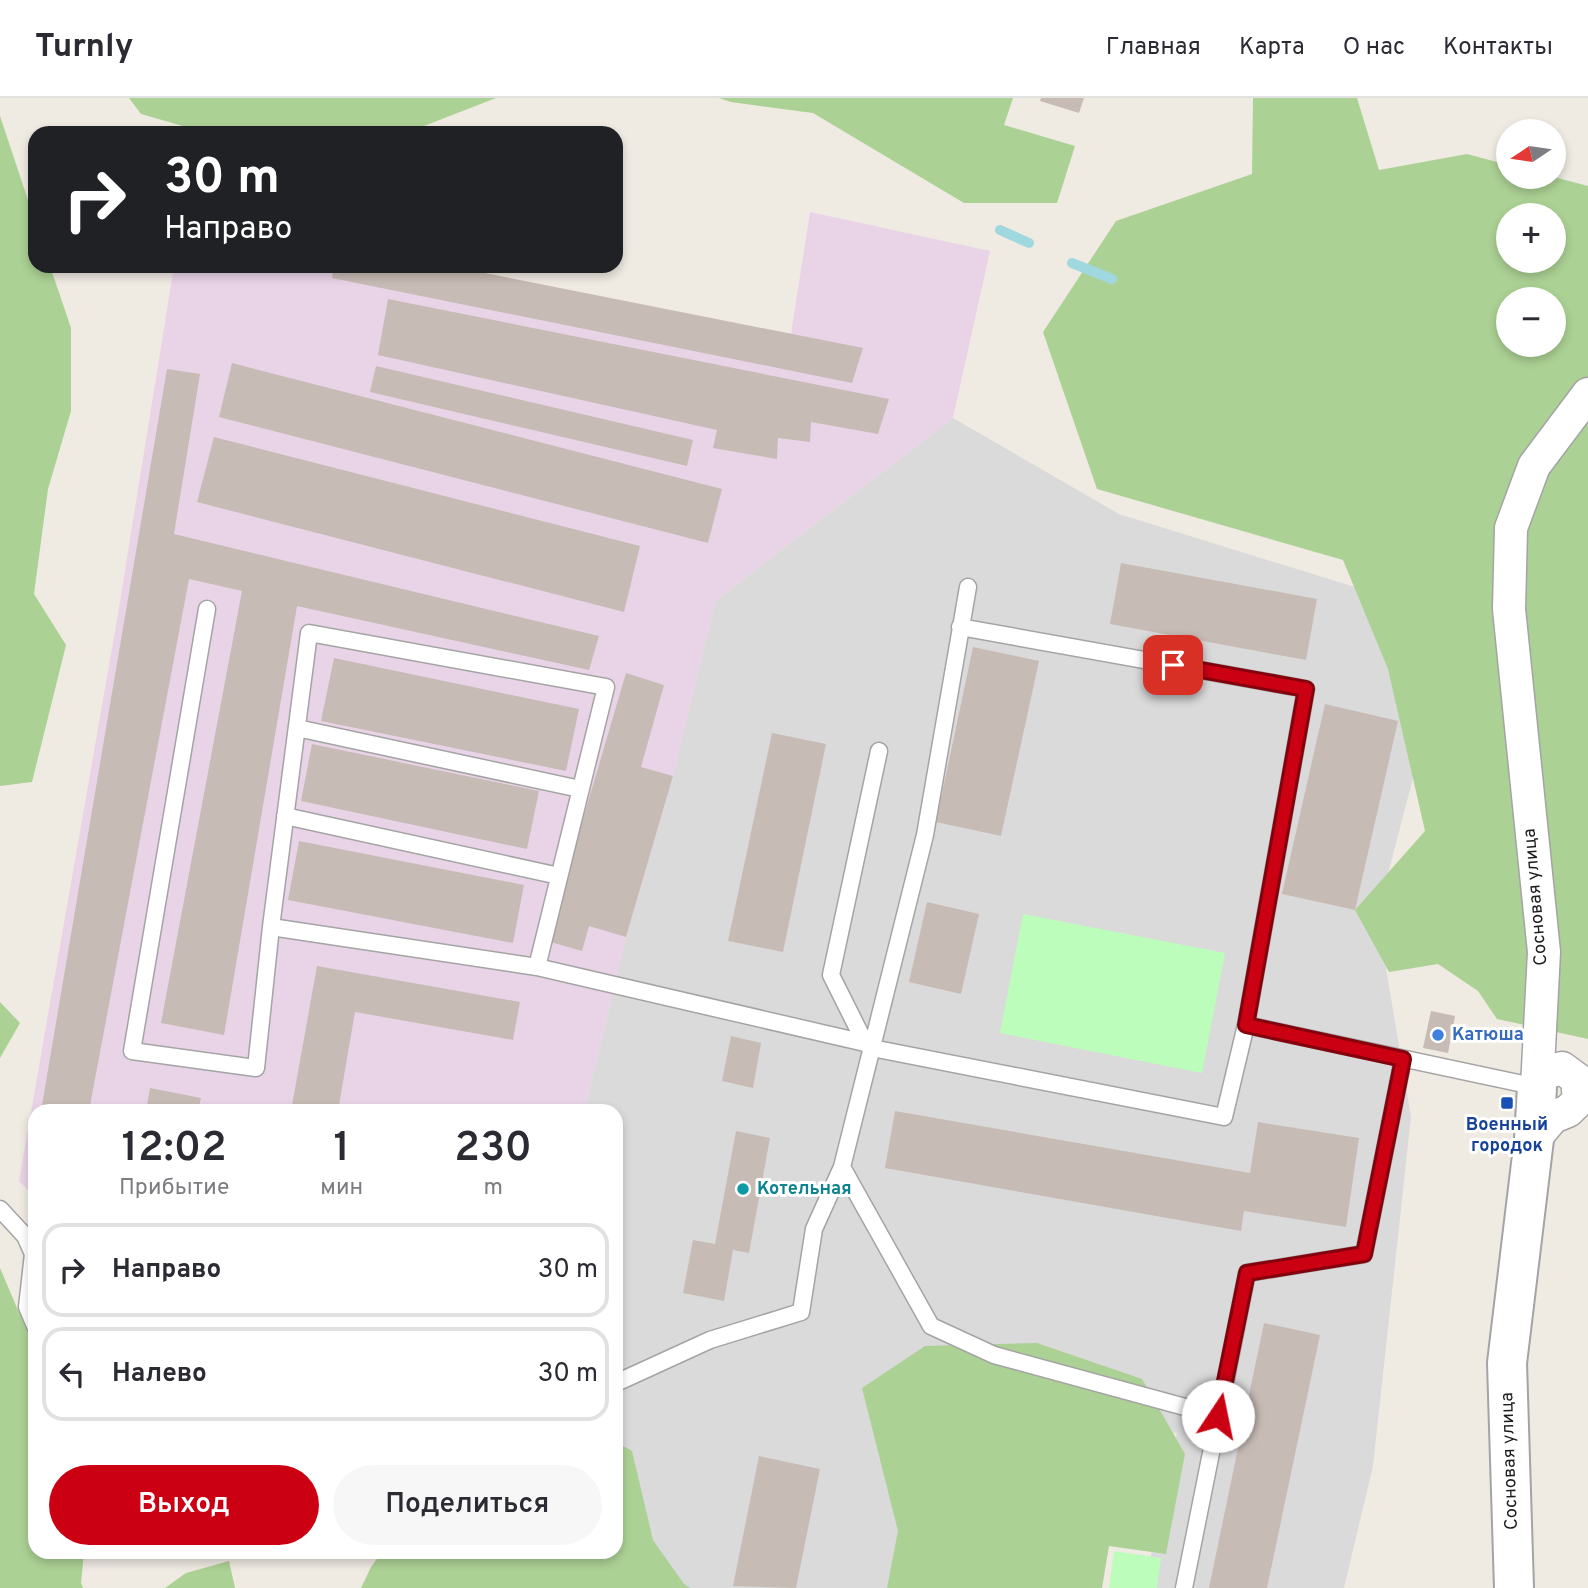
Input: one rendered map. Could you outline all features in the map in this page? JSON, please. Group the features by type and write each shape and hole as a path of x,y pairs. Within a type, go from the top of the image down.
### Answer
{"street":[{"name":"Сосновая улица","path":"1514,1588 1507,1363 1534,1139 1544,952 1508,609 1511,528 1534,466 1588,394"}],"lane":[{"path":"623,1380 710,1340 801,1312 814,1229 842,1167 868,1046 925,835 968,587"},
{"path":"207,610 132,1051 256,1068 271,927 309,633 606,687 537,967"},
{"path":"271,927 537,967 868,1046 1224,1117 1246,1025 1306,689 960,627"},
{"path":"297,728 580,789"},
{"path":"868,1046 831,975 879,751"},
{"path":"285,816 559,876"},
{"path":"1246,1025 1537,1087"},
{"path":"1184,1588 1247,1273 1364,1254 1403,1059"},
{"path":"842,1167 931,1326 994,1355 1218,1416"},
{"path":"0,1209 28,1244"}],"shaded area":[{"path":"810,212 990,251 953,418 715,601 673,776 626,937 586,1104 32,1104 118,614 173,273 484,273 791,334"},
{"path":"953,418 1119,514 1387,597 1422,744 1377,915 1411,1117 1373,1466 1344,1588 1144,1588 1177,1433 951,1400 921,1588 663,1588 623,1495 623,1104 586,1104 626,937 673,776 715,601"},
{"path":"28,1129 28,1190 19,1181"}],"green space":[{"path":"129,98 496,98 424,126 183,126 141,114"},
{"path":"719,98 1013,98 1004,125 1075,146 1057,203 964,203 813,113"},
{"path":"1253,98 1357,98 1379,170 1467,154 1496,162 1496,189 1566,189 1566,180 1588,186 1588,1039 1497,1019 1478,991 1438,964 1389,972 1355,910 1425,831 1388,669 1343,560 1097,489 1043,332 1116,221 1252,174"},
{"path":"0,116 28,200 28,273 52,273 71,328 71,411 48,489 34,594 66,645 32,782 0,786"},
{"path":"1023,914 1225,953 1202,1073 1000,1033"},
{"path":"0,1002 20,1023 0,1058"},
{"path":"0,1268 20,1315 28,1325 28,1559 83,1559 83,1588 0,1588"},
{"path":"1037,1343 1142,1379 1185,1454 1166,1554 1109,1546 1102,1588 887,1588 898,1531 862,1388 925,1346"},
{"path":"623,1446 632,1451 653,1540 684,1584 690,1588 361,1588 377,1559 623,1559"},
{"path":"1114,1551 1161,1558 1157,1588 1109,1588"},
{"path":"229,1561 235,1588 165,1588 186,1573"}],"building":[{"path":"1041,98 1084,98 1079,113 1040,101"},
{"path":"333,273 484,273 863,348 852,383 332,278"},
{"path":"388,299 889,399 878,434 811,422 810,442 778,438 777,459 713,448 717,430 378,355"},
{"path":"232,363 722,489 708,543 219,417"},
{"path":"376,366 693,440 687,466 370,392"},
{"path":"167,369 200,374 174,534 599,636 589,670 297,606 224,1035 161,1023 242,591 189,579 90,1104 42,1104"},
{"path":"214,437 640,546 624,612 197,502"},
{"path":"1121,563 1317,599 1306,660 1110,624"},
{"path":"973,647 1039,661 1001,836 936,822"},
{"path":"334,658 579,709 566,771 321,721"},
{"path":"626,673 664,685 641,767 673,776 626,937 589,926 582,951 547,941"},
{"path":"1325,704 1398,721 1355,910 1282,894"},
{"path":"772,733 826,744 783,952 728,941"},
{"path":"312,744 539,791 527,849 301,801"},
{"path":"299,841 524,885 513,943 288,900"},
{"path":"927,902 979,914 961,994 909,982"},
{"path":"317,966 520,1002 513,1040 355,1012 339,1104 292,1104"},
{"path":"1431,1011 1455,1016 1448,1053 1423,1048"},
{"path":"731,1036 761,1043 753,1088 722,1081"},
{"path":"150,1088 201,1098 200,1104 147,1104"},
{"path":"895,1111 1250,1173 1258,1122 1359,1138 1346,1227 1244,1211 1241,1231 885,1168"},
{"name":"Котельная","path":"736,1131 770,1138 749,1253 733,1250 724,1301 683,1293 693,1240 715,1244"},
{"path":"1264,1323 1320,1335 1267,1588 1209,1588"},
{"path":"759,1456 820,1469 796,1588 733,1586"}],"waterway":[{"path":"1000,230 1029,243"},
{"path":"1072,263 1112,279"}],"place":[{"name":"Катюша","path":"1438,1035"},
{"name":"Военный городок","path":"1507,1103"},
{"name":"Котельная","path":"743,1189"}],"route":[{"path":"1173,665 1306,689 1246,1025 1403,1059 1364,1254 1247,1273 1218,1416"}]}
